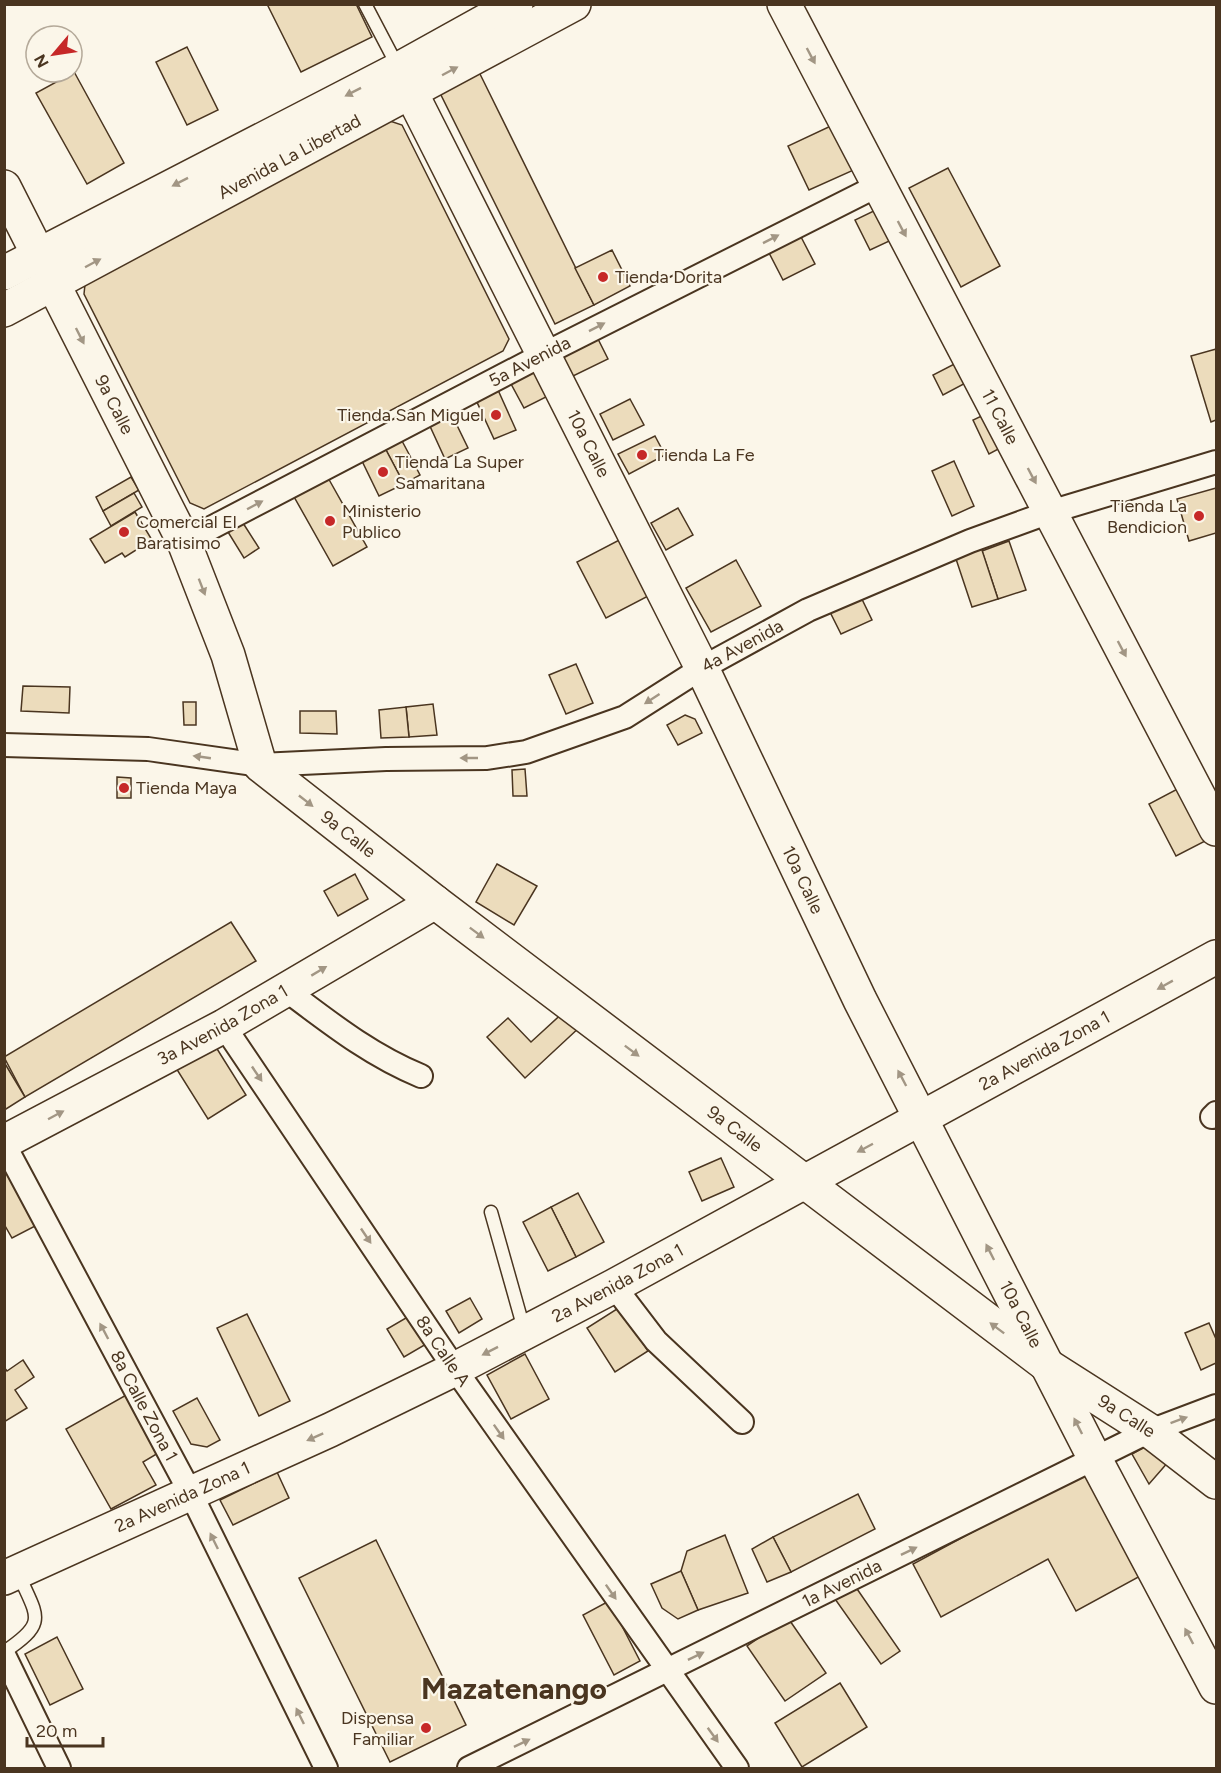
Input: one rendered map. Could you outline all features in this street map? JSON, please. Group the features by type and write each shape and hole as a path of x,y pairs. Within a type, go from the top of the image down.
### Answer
{"street":[{"name":"Avenida La Libertad","path":"4,310 54,284 404,80 516,4"},
{"name":"Avenida La Libertad","path":"4,273 404,80 574,4"},
{"name":"11 Calle","path":"784,4 1216,829"},
{"name":"10a Calle","path":"404,80 702,668 860,1000 922,1117 1095,1459 1216,1688"},
{"name":"5a Avenida","path":"184,542 544,354 879,185"},
{"name":"9a Calle","path":"4,187 184,542 228,655 260,765"},
{"name":"4a Avenida","path":"260,765 386,759 487,758 526,752 625,717 702,668 808,610 970,541 1050,512 1216,462"},
{"name":"9a Calle","path":"4,745 148,749 260,765 435,902 1048,1366 1150,1431 1216,1482"},
{"name":"3a Avenida Zona 1","path":"4,1143 224,1026 435,902"},
{"name":"2a Avenida Zona 1","path":"11,1575 330,1430 455,1369 614,1286 1216,957"},
{"path":"286,990 360,1046 388,1062 421,1076"},
{"name":"8a Calle A","path":"224,1026 455,1369 736,1768"},
{"name":"8a Calle Zona 1","path":"4,1143 190,1492 326,1768"},
{"path":"614,1286 656,1341 742,1422"},
{"name":"1a Avenida","path":"469,1768 1150,1431 1216,1406"},
{"path":"4,1654 59,1768"}],"lane":[{"path":"365,4 404,80"},
{"path":"491,1212 522,1322 528,1331"},
{"path":"4,1654 27,1638 34,1628 37,1617 11,1575"}],"building":[{"path":"267,4 356,4 372,37 301,72"},
{"path":"187,47 218,110 187,125 156,62"},
{"path":"479,72 594,305 555,324 439,91"},
{"path":"53,84 81,84 124,163 87,184 36,93"},
{"path":"384,119 402,125 509,339 503,351 204,509 190,503 84,294 86,275"},
{"path":"835,124 856,169 809,190 788,146"},
{"path":"948,168 1000,266 961,287 909,188"},
{"path":"884,206 898,237 870,250 855,220"},
{"path":"799,233 815,264 783,280 767,249"},
{"name":"Tienda Dorita","path":"612,250 630,286 594,305 575,268"},
{"path":"596,335 608,359 571,377 559,353"},
{"path":"1216,349 1216,420 1211,422 1191,356"},
{"path":"964,359 975,378 943,395 933,375"},
{"path":"535,369 548,396 524,408 510,382"},
{"name":"Tienda San Miguel","path":"498,390 516,430 494,439 476,400"},
{"path":"630,399 644,425 613,440 600,414"},
{"path":"990,412 1006,445 989,454 973,420"},
{"path":"451,413 468,448 445,459 429,424"},
{"name":"Tienda La Fe","path":"655,436 665,455 629,474 618,454"},
{"path":"401,439 420,475 404,484 385,448"},
{"name":"Tienda La Super Samaritana","path":"385,448 404,484 379,496 362,461"},
{"path":"954,461 974,506 952,516 932,471"},
{"name":"Ministerio Publico","path":"327,476 367,547 333,566 293,495"},
{"path":"131,477 139,490 103,511 96,497"},
{"name":"Tienda La Bendicion","path":"1216,488 1216,533 1189,541 1177,499"},
{"path":"134,493 142,507 111,526 103,511"},
{"path":"678,508 693,535 666,550 651,523"},
{"name":"Comercial El Baratisimo","path":"135,512 152,540 125,557 122,553 105,563 90,539"},
{"path":"243,523 259,548 244,558 228,532"},
{"path":"625,537 654,593 606,618 577,562"},
{"path":"1009,541 1026,590 998,599 982,551"},
{"path":"980,544 998,599 972,607 954,553"},
{"path":"736,560 761,606 711,632 686,588"},
{"path":"858,591 872,620 841,634 827,606"},
{"path":"576,664 593,703 566,714 549,675"},
{"path":"23,686 70,687 69,713 21,711"},
{"path":"183,702 196,702 196,725 184,725"},
{"path":"433,704 437,735 409,737 406,707"},
{"path":"406,707 409,737 381,738 379,710"},
{"path":"300,711 336,711 337,734 300,733"},
{"path":"685,715 695,719 702,733 678,745 667,725"},
{"path":"525,769 527,796 513,796 512,770"},
{"name":"Tienda Maya","path":"117,777 131,778 131,798 117,798"},
{"path":"1185,785 1213,837 1176,856 1149,804"},
{"path":"497,864 537,886 514,925 476,902"},
{"path":"355,874 368,899 338,916 324,891"},
{"path":"231,922 256,961 25,1097 4,1057"},
{"path":"567,1009 582,1025 525,1078 487,1037 508,1018 531,1042"},
{"path":"214,1044 246,1095 208,1119 176,1068"},
{"path":"4,1062 25,1097 6,1109 4,1107"},
{"path":"4,1155 43,1222 12,1238 4,1224"},
{"path":"721,1158 734,1187 702,1201 689,1172"},
{"path":"578,1193 604,1242 576,1257 551,1207"},
{"path":"551,1207 576,1257 548,1271 523,1222"},
{"path":"470,1298 482,1319 459,1333 446,1311"},
{"path":"620,1307 648,1351 615,1372 587,1328"},
{"path":"247,1314 290,1401 259,1416 217,1328"},
{"path":"411,1315 428,1343 404,1357 387,1329"},
{"path":"1209,1323 1216,1339 1216,1363 1201,1370 1185,1333"},
{"path":"525,1354 549,1399 511,1419 487,1375"},
{"path":"23,1360 34,1377 15,1390 27,1408 4,1422 4,1367 7,1371"},
{"path":"128,1394 160,1452 143,1462 156,1485 111,1509 66,1429"},
{"path":"197,1398 220,1440 207,1447 191,1444 173,1411"},
{"path":"1160,1438 1176,1453 1149,1484 1132,1454"},
{"path":"1088,1470 1144,1574 1076,1611 1048,1559 941,1617 913,1564"},
{"path":"277,1472 289,1498 233,1525 220,1500"},
{"path":"858,1494 875,1529 791,1572 773,1537"},
{"path":"725,1535 748,1593 698,1610 681,1571 687,1551"},
{"path":"773,1537 791,1572 767,1582 752,1549"},
{"path":"376,1540 466,1725 390,1762 299,1578"},
{"path":"681,1571 698,1610 678,1619 662,1608 651,1584"},
{"path":"855,1586 900,1651 881,1664 835,1599"},
{"path":"609,1601 640,1661 614,1675 583,1615"},
{"path":"788,1618 826,1673 785,1701 747,1646"},
{"path":"57,1637 83,1689 50,1705 25,1654"},
{"path":"840,1683 867,1727 802,1767 775,1723"}],"place":[{"name":"Tienda Dorita","path":"603,277"},
{"name":"Tienda San Miguel","path":"496,415"},
{"name":"Tienda La Fe","path":"642,455"},
{"name":"Tienda La Super Samaritana","path":"383,472"},
{"name":"Tienda La Bendicion","path":"1199,516"},
{"name":"Ministerio Publico","path":"330,521"},
{"name":"Comercial El Baratisimo","path":"124,532"},
{"name":"Tienda Maya","path":"124,788"},
{"name":"Dispensa Familiar","path":"426,1728"}],"district":[{"name":"Mazatenango","path":"514,1689"}]}
